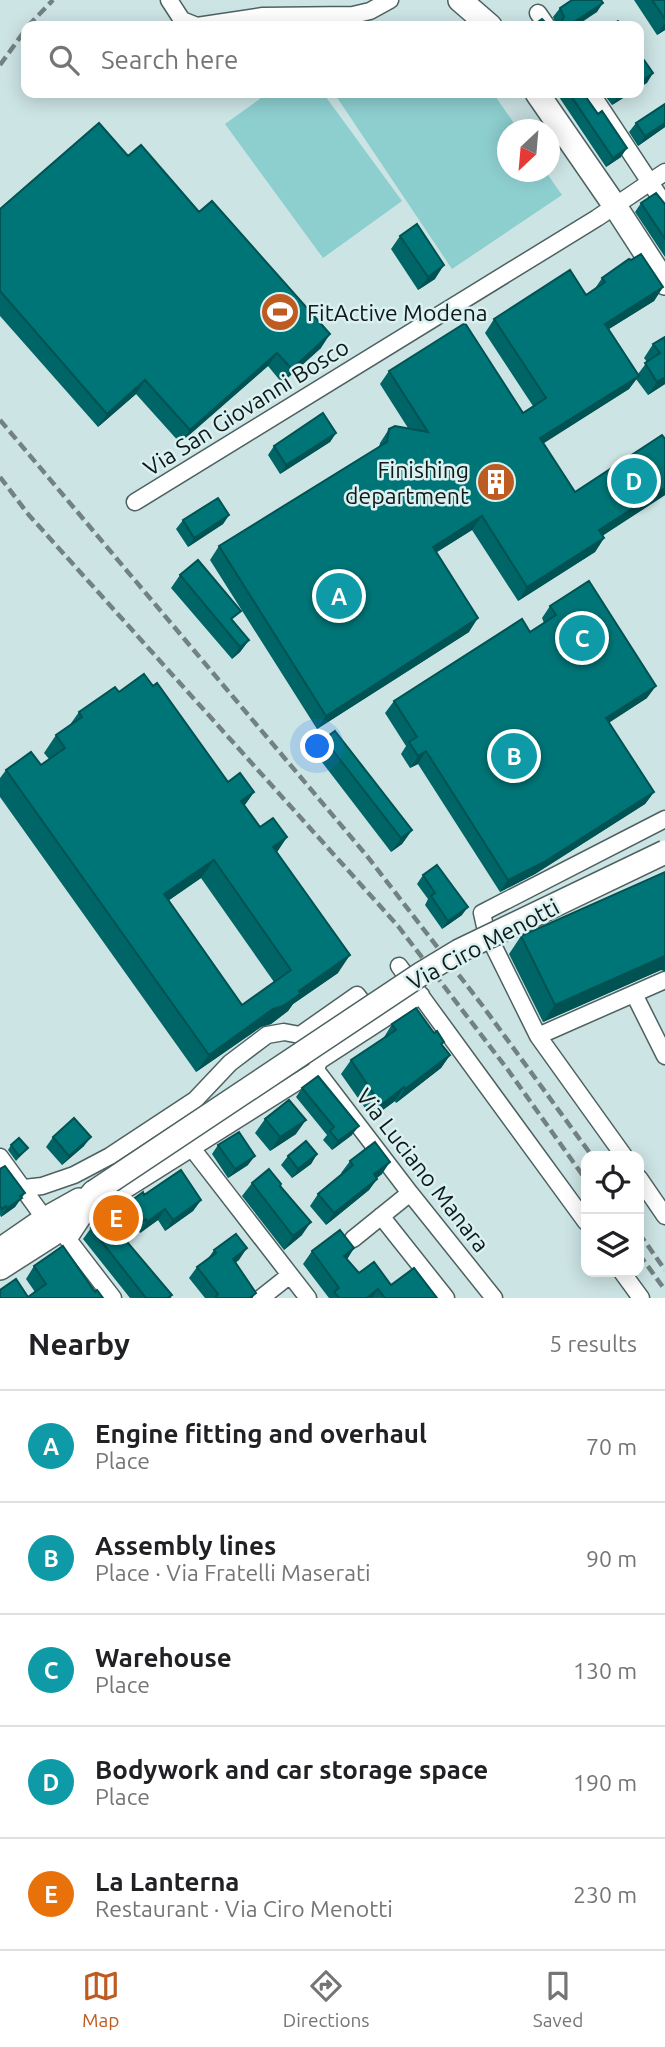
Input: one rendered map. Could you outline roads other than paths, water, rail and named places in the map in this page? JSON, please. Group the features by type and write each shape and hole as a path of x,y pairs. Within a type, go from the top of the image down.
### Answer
{"main road":[{"path":"460,0 484,21"},
{"path":"484,0 489,21"},
{"path":"540,98 665,283"},
{"name":"Via Ciro Menotti","path":"0,1268 58,1229 94,1192 421,974 460,951 665,852"},
{"name":"Via Ciro Menotti","path":"0,1250 58,1229"}],"street":[{"path":"169,0 184,21"},
{"path":"343,15 367,0"},
{"path":"230,21 263,16 343,15 370,11 390,0"},
{"path":"594,98 665,205"},
{"name":"Via San Giovanni Bosco","path":"135,502 615,206 665,172"},
{"path":"620,1151 538,1036 486,930 482,913 665,818"},
{"path":"399,966 581,1215"},
{"path":"538,1036 665,980"},
{"path":"634,993 665,1056"},
{"path":"24,1188 42,1186 74,1175 110,1156 195,1100 230,1063 267,1035 284,1032 300,1035 357,995 378,1023"},
{"name":"Via Ciro Menotti","path":"58,1229 84,1216 318,1066 421,995"},
{"path":"300,1035 318,1066"},
{"name":"Via Luciano Manara","path":"318,1066 410,1193 494,1298"},
{"path":"191,1147 308,1298"},
{"path":"0,1157 113,1298"},
{"path":"644,1185 665,1216"},
{"path":"353,1239 410,1193"},
{"path":"381,1216 446,1298"},
{"path":"261,1298 290,1275"},
{"path":"626,1277 641,1298"}],"railway":[{"path":"33,21 53,0"},
{"path":"0,65 21,36"},
{"path":"0,420 367,856 482,1005 588,1151"},
{"path":"0,477 28,514 398,926 508,1070 581,1173"},
{"path":"644,1240 665,1270"},
{"path":"644,1261 665,1290"}],"place":[{"name":"FitActive Modena","path":"280,312"},
{"name":"Bodywork and car storage space","path":"634,481"},
{"name":"Finishing department","path":"496,482"},
{"name":"Engine fitting and overhaul","path":"339,596"},
{"name":"Warehouse","path":"582,638"},
{"name":"Assembly lines","path":"514,756"},
{"name":"La Lanterna","path":"116,1218"}]}
